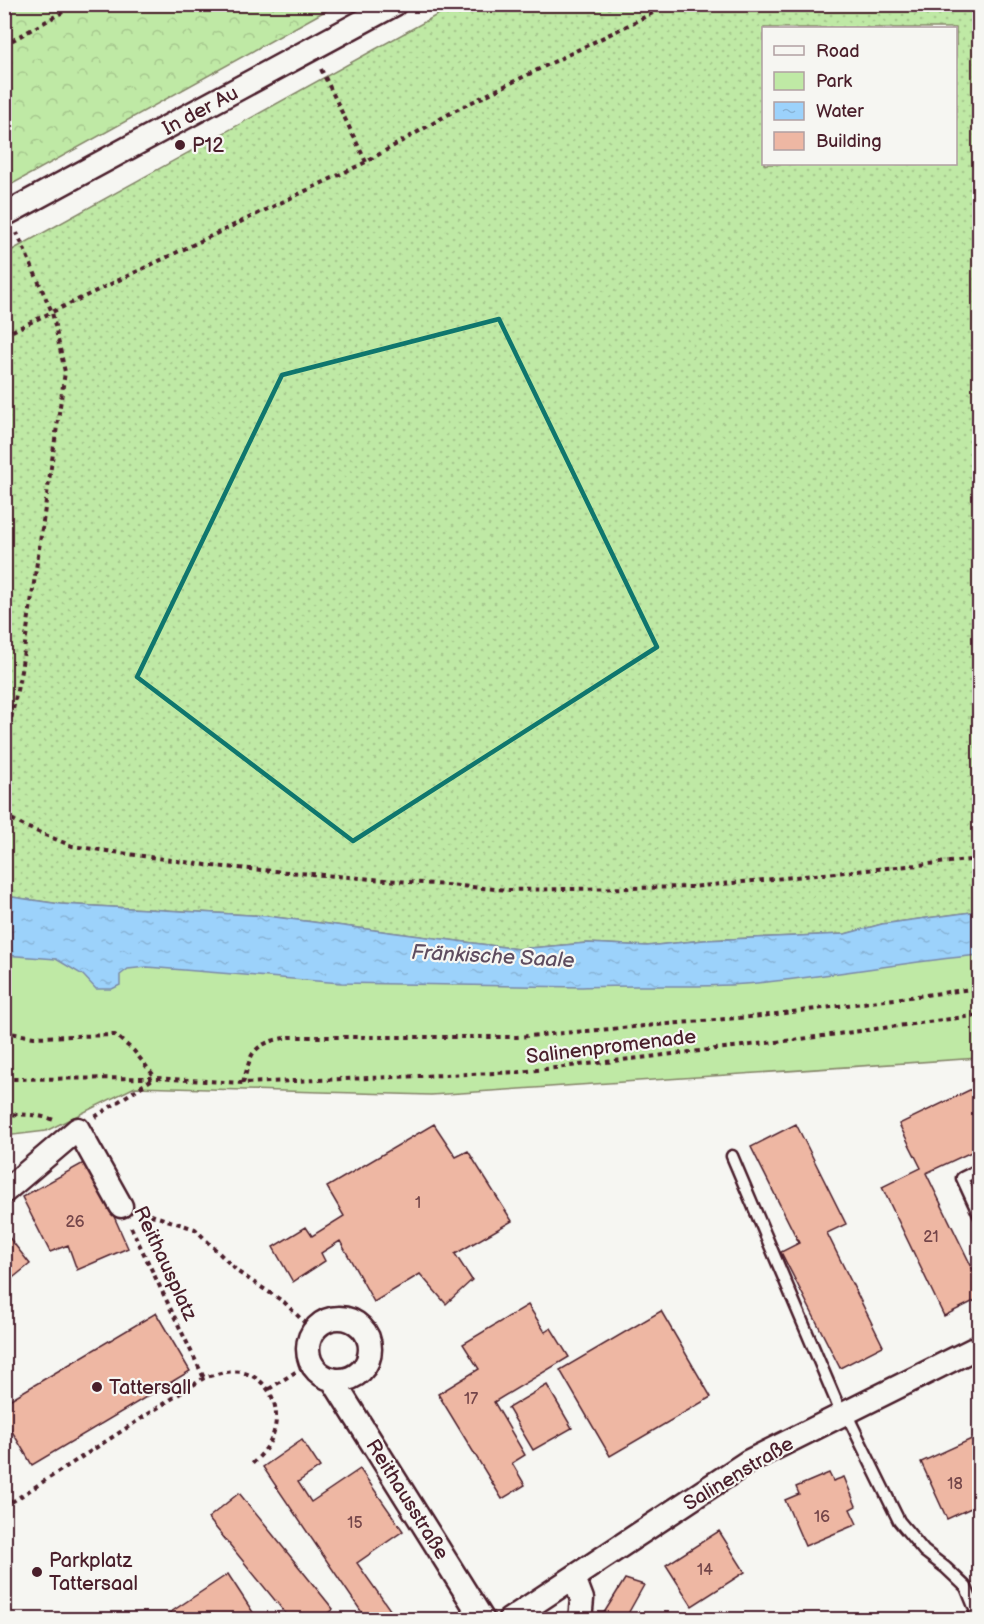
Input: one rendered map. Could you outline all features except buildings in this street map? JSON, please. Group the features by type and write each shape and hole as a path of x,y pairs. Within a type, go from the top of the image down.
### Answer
{"street":[{"name":"In der Au","path":"6,214 314,53 395,4"},
{"path":"4,1191 78,1129 121,1206"},
{"path":"330,1319 350,1320 359,1325 366,1333 369,1343 367,1363 361,1371 343,1380 323,1376 311,1362 308,1346 314,1331 330,1319"},
{"name":"Salinenstraße","path":"509,1620 749,1461 980,1346"},
{"name":"Reithausstraße","path":"332,1379 483,1620"},
{"path":"574,1578 582,1599 580,1620"}],"lane":[{"path":"732,1156 844,1414 899,1521 924,1551 966,1587 975,1609 976,1620"},
{"path":"980,1169 962,1178 980,1217"}],"path":[{"path":"4,45 78,4"},
{"path":"4,335 366,162 454,111 671,4"},
{"path":"314,53 366,162"},
{"path":"4,753 21,671 65,372 52,312 6,214"},
{"path":"4,815 72,846 213,866 508,890 691,887 980,859"},
{"path":"243,1083 252,1054 265,1044 290,1037 517,1037 762,1016 980,988"},
{"name":"Salinenpromenade","path":"4,1080 155,1078 243,1083 520,1072 980,1015"},
{"path":"4,1032 34,1037 115,1035 134,1051 155,1078 78,1129 48,1118 21,1114 4,1115"},
{"name":"Reithausplatz","path":"121,1206 195,1229 238,1272 284,1302 314,1331"},
{"name":"Reithausplatz","path":"121,1206 204,1378"},
{"path":"269,1389 311,1362"},
{"path":"4,1507 204,1378 225,1372 241,1372 255,1378 269,1389 275,1403 276,1420 273,1435 267,1448 252,1464"}],"highlighted area":[{"path":"499,319 657,647 353,841 137,677 282,375"}],"green space":[{"path":"5,4 336,4 336,5 5,188"},
{"path":"455,5 979,5 979,911 882,924 845,934 704,940 647,946 587,943 518,949 267,916 60,904 5,896 5,254"},
{"path":"979,934 979,1058 431,1095 135,1087 46,1131 5,1136 4,953 615,985"}],"water":[{"name":"Fränkische Saale","path":"5,896 60,904 267,916 518,949 587,943 647,946 704,940 845,934 882,924 979,911 979,955 785,980 713,986 582,987 341,983 147,967 128,969 120,975 120,985 112,989 96,989 83,975 56,959 5,955"}],"place":[{"name":"P12","path":"180,145"},
{"name":"Tattersall","path":"97,1387"},
{"name":"Parkplatz Tattersaal","path":"37,1572"}]}
